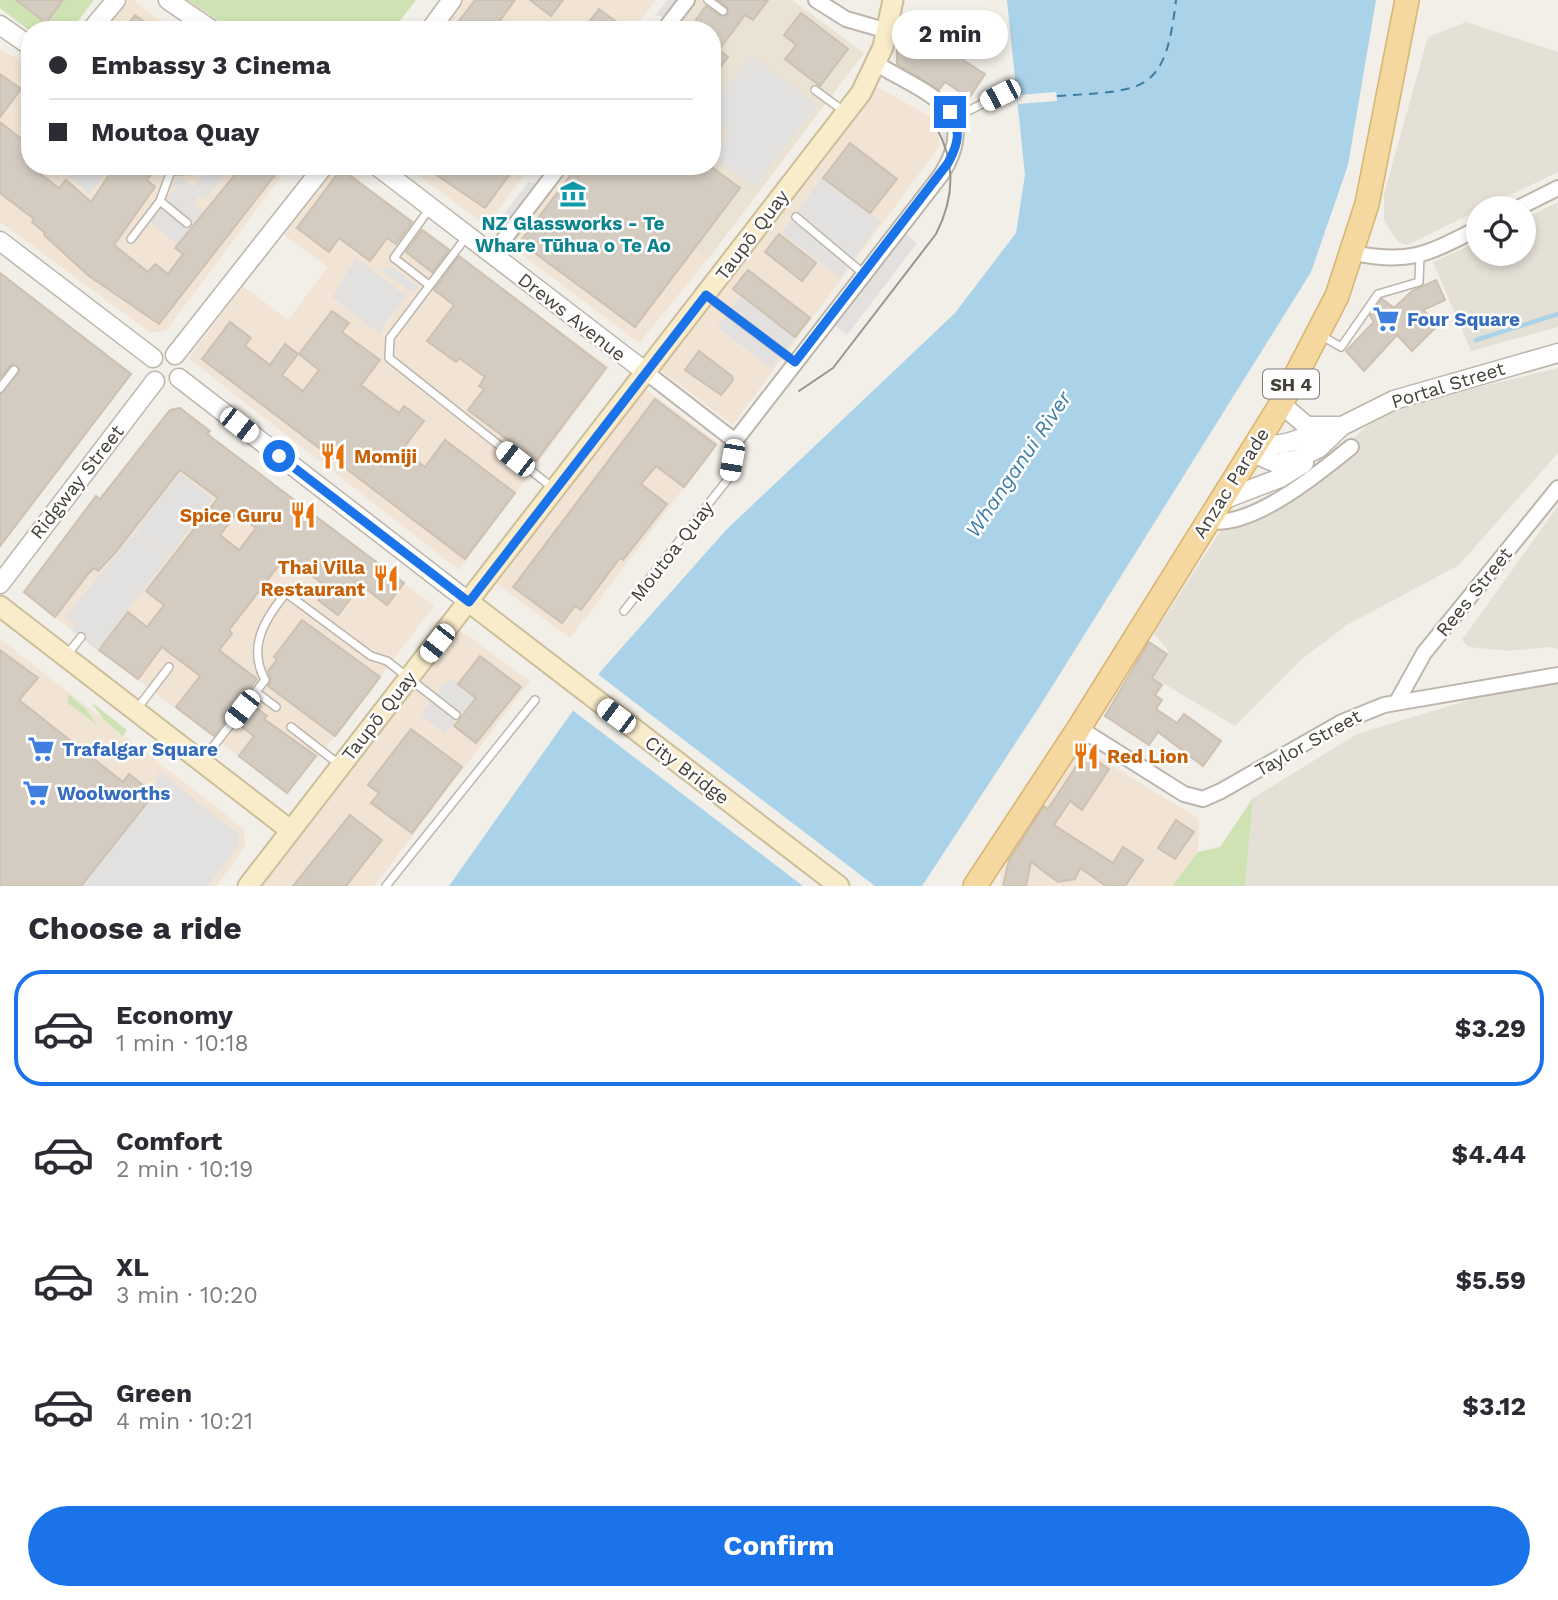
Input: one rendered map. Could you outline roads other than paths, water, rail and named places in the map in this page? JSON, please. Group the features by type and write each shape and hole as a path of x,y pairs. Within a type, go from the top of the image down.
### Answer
{"main road":[{"name":"Taupō Quay","path":"248,886 556,491 846,112 877,64 888,30 893,0"},
{"name":"Anzac Parade","path":"975,886 1079,728 1281,404 1318,334 1354,253 1367,204 1407,0"},
{"name":"City Bridge","path":"469,602 839,886"},
{"path":"0,606 290,830"}],"street":[{"path":"98,21 116,0"},
{"path":"168,0 199,21"},
{"path":"437,21 452,0"},
{"path":"671,21 687,0"},
{"path":"816,0 846,19 888,30"},
{"path":"0,25 21,40"},
{"path":"877,64 935,100 954,118"},
{"name":"Moutoa Quay","path":"735,441 948,163 958,138 954,118"},
{"path":"175,355 317,175"},
{"name":"Drews Avenue","path":"389,175 735,441"},
{"path":"492,255 553,175"},
{"path":"1536,199 1558,188"},
{"path":"1354,253 1385,259 1406,259 1466,234"},
{"path":"0,241 153,358"},
{"path":"163,352 175,355 182,366 179,378 168,384 155,381 149,370 153,358 163,352"},
{"name":"Portal Street","path":"1214,511 1300,468 1342,426 1416,393 1558,353"},
{"path":"179,378 469,602"},
{"name":"Ridgway Street","path":"0,584 155,381"},
{"name":"Portal Street","path":"1281,404 1307,426 1342,426"},
{"name":"Portal Street","path":"1254,447 1307,437 1321,427"},
{"name":"Portal Street","path":"1254,447 1273,462 1286,462 1319,448"},
{"path":"1214,511 1223,523 1238,519 1313,478 1351,447"},
{"name":"Rees Street","path":"1398,700 1424,653 1558,488"},
{"name":"Taylor Street","path":"1079,728 1184,794 1203,799 1222,791 1342,722 1398,700 1558,675"}],"lane":[{"path":"708,0 723,11"},
{"path":"815,90 846,112"},
{"path":"954,118 1000,95"},
{"path":"131,239 160,201 170,175"},
{"path":"160,201 187,223"},
{"path":"429,285 394,258 430,207"},
{"path":"796,217 864,274"},
{"path":"467,236 390,338 388,358 556,491"},
{"path":"1318,334 1341,347 1378,294 1419,282 1420,255"},
{"path":"706,295 795,362"},
{"path":"0,388 14,370"},
{"name":"Moutoa Quay","path":"624,611 728,479 735,441"},
{"path":"202,762 265,680 257,666 257,646 263,622 286,593 371,656 387,661 456,715"},
{"path":"65,657 81,637"},
{"path":"136,711 169,667"},
{"path":"256,692 276,707"},
{"path":"386,886 536,700"},
{"path":"291,727 341,765"}],"water":[{"name":"Whanganui River","path":"1007,0 1376,0 1348,165 1311,272 1043,701 922,886 449,886 601,671 726,530 955,313 1016,233 1025,175"}],"waterway":[{"path":"1476,340 1558,314"}],"tram line":[{"path":"799,391 833,368 936,234 946,207 950,180 947,154 936,127"}],"place":[{"name":"NZ Glassworks - Te Whare Tūhua o Te Ao","path":"573,194"},
{"name":"Four Square","path":"1386,319"},
{"name":"Momiji","path":"333,456"},
{"name":"Spice Guru","path":"303,515"},
{"name":"Thai Villa Restaurant","path":"386,578"},
{"name":"Trafalgar Square","path":"41,749"},
{"name":"Red Lion","path":"1086,756"},
{"name":"Woolworths","path":"36,793"}]}
